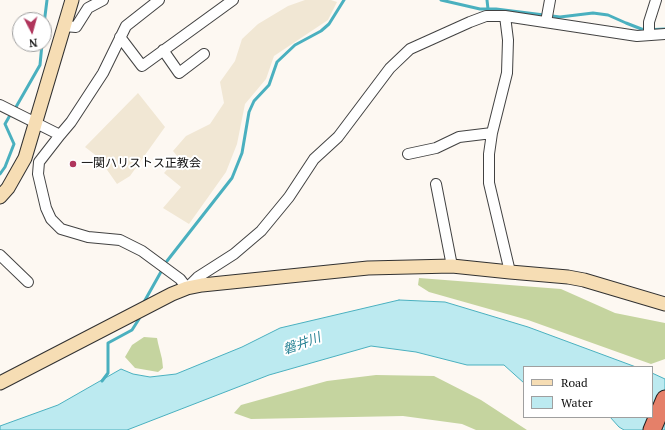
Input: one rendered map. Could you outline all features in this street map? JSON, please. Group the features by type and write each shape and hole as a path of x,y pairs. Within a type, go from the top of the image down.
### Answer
{"highway":[{"path":"652,430 665,399"}],"street":[{"path":"0,197 8,188 25,158 72,0"},
{"path":"64,26 76,27 88,8 103,0"},
{"path":"120,37 142,66 233,0"},
{"path":"546,22 550,0"},
{"path":"649,35 649,22 656,0"},
{"path":"153,2 126,26 103,73 71,122 39,162 38,174 46,208 52,219 61,229 88,237 120,240 142,250 180,279 187,288"},
{"path":"187,288 198,277 234,254 260,231 289,196 314,159 338,137 390,68 410,49 486,16 505,16 637,36 665,34"},
{"path":"505,16 508,40 507,73 492,134 489,154 490,183 510,272"},
{"path":"163,50 179,73 204,54"},
{"path":"0,105 60,135"},
{"path":"408,154 436,148 459,137 492,134"},
{"path":"436,184 452,266"},
{"path":"0,255 28,282"},
{"path":"0,383 165,298 187,288 202,285 368,268 452,266 568,277 584,280 665,304"}],"shaded area":[{"path":"305,0 331,0 337,2 328,20 274,56 266,79 245,104 237,144 226,172 189,224 163,208 181,187 164,173 178,157 173,151 186,136 210,124 224,103 220,82 235,61 242,39 258,24 288,6"},
{"path":"138,93 165,127 130,176 117,184 98,157 85,147"}],"green space":[{"path":"419,278 561,289 615,313 665,323 665,359 651,364 528,320 429,292 418,285"},
{"path":"144,337 157,338 163,368 158,372 135,368 125,357 132,345"},
{"path":"376,375 434,376 481,400 527,430 476,430 462,424 403,416 251,419 234,413 241,405 327,381"}],"water":[{"name":"磐井川","path":"399,300 445,302 528,327 633,366 523,366 523,382 504,365 467,365 416,352 371,346 269,375 127,430 0,430 0,426 58,405 121,369 133,374 150,377 176,374 242,347 280,328"},
{"path":"653,373 665,379 665,430 624,430 611,418 653,418"}],"waterway":[{"path":"46,12 47,0"},
{"path":"167,261 232,178 242,153 249,112 254,101 269,85 277,62 295,45 321,31 329,24 344,0"},
{"path":"441,0 480,9 496,9 560,17 593,13 608,15 644,30 665,29"},
{"path":"487,0 488,9"},
{"path":"16,107 40,65 41,52"},
{"path":"0,174 5,167 14,144 5,124 9,117"},
{"path":"144,302 162,270"},
{"path":"102,381 108,373 108,343 132,330 139,319"}],"place":[{"name":"一関ハリストス正教会","path":"73,164"}]}
